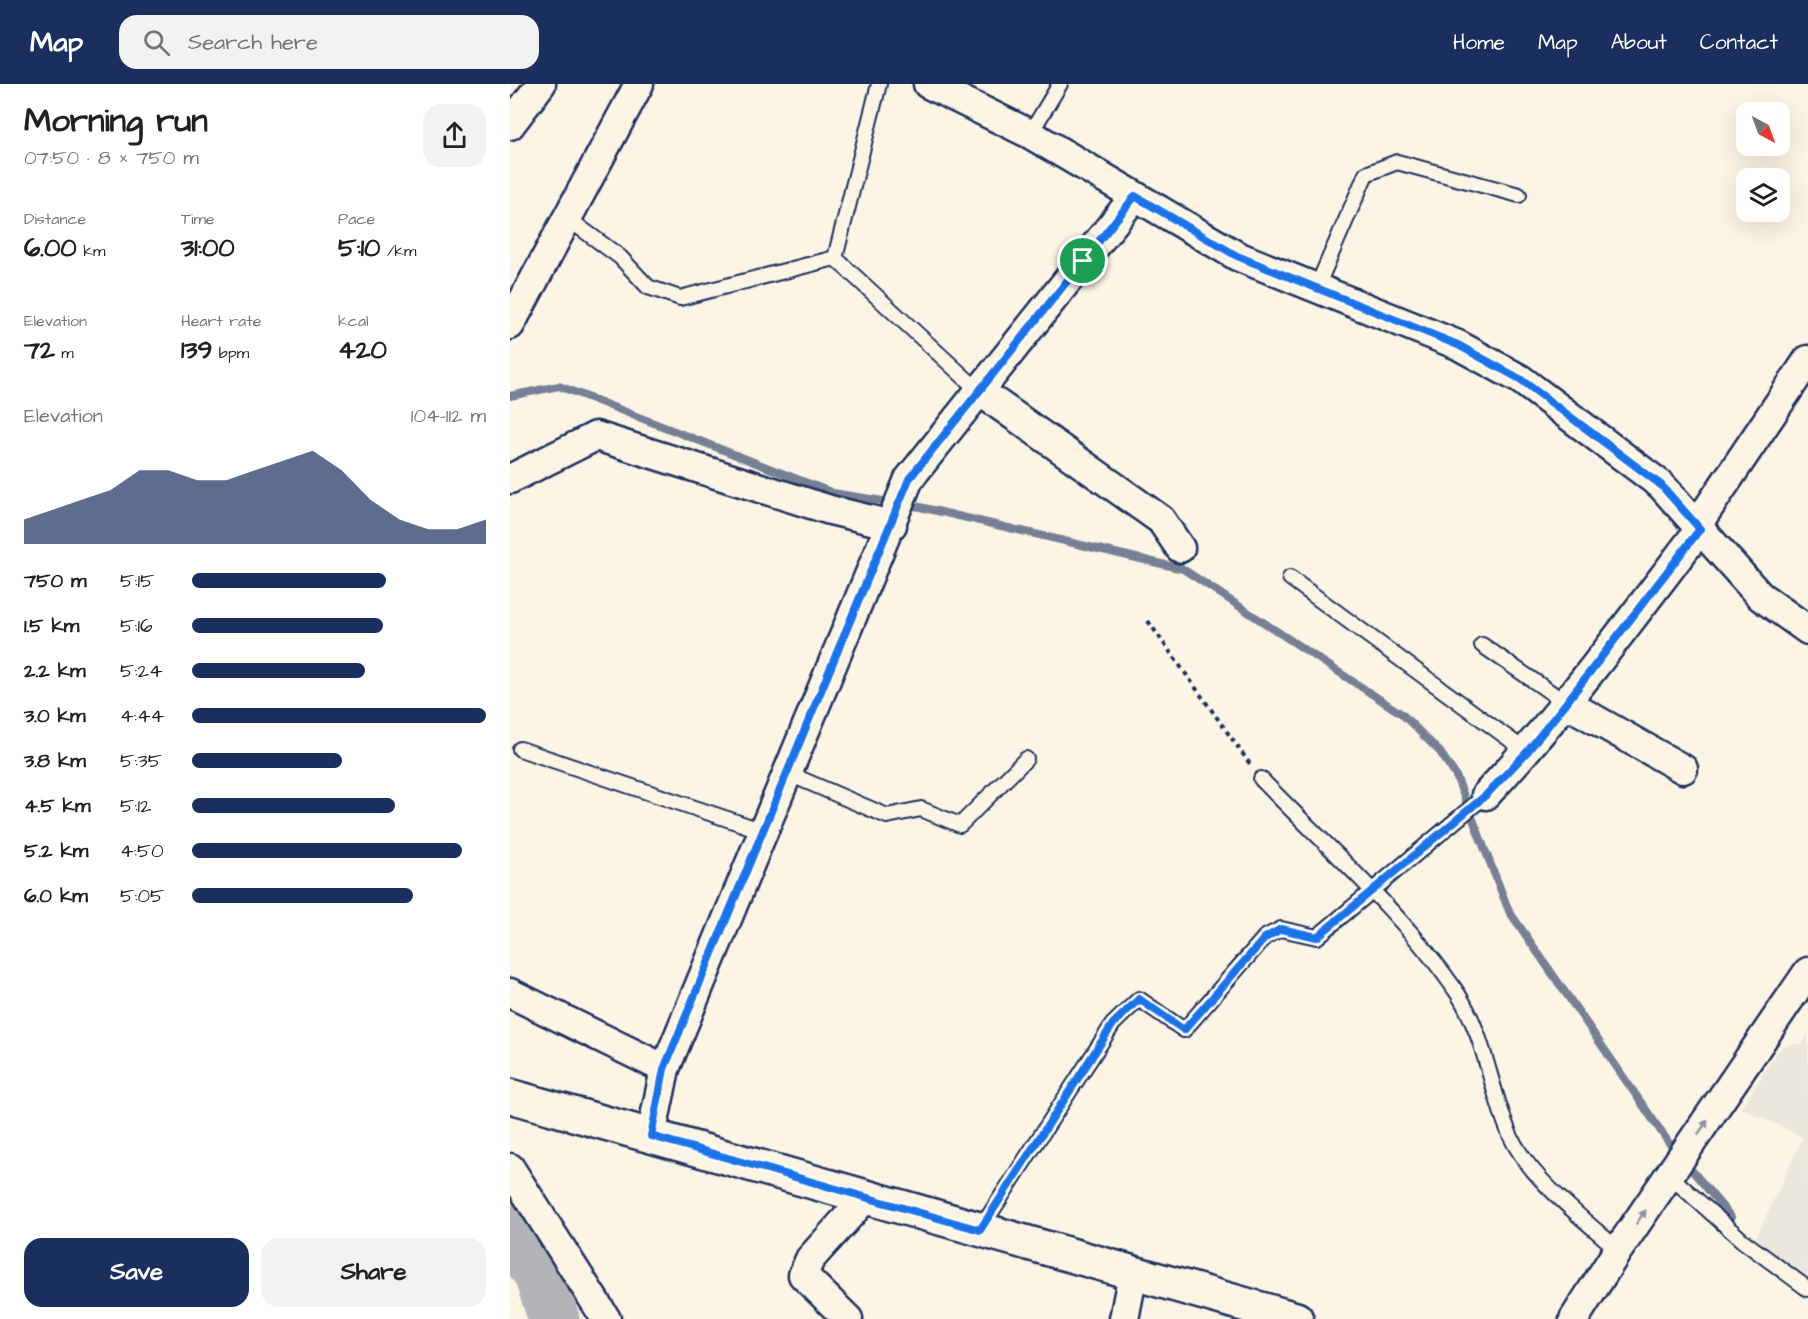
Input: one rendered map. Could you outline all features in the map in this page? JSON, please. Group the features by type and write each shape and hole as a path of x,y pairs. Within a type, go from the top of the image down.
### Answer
{"main road":[{"path":"512,1101 651,1136 1296,1319"}],"street":[{"path":"510,125 541,84"},
{"path":"510,326 639,84"},
{"path":"928,84 1030,134 1237,256 1458,345 1520,379 1661,485 1760,596 1808,630"},
{"path":"651,1136 664,1069 892,525 909,479 1135,196"},
{"path":"1486,795 1527,752 1566,703 1698,527 1808,360"},
{"path":"978,390 1161,519 1180,548"},
{"path":"510,479 596,436 830,510 892,525"},
{"path":"1566,703 1683,769"},
{"path":"1574,1319 1618,1250 1808,972"},
{"path":"510,993 664,1069"},
{"path":"510,1168 606,1319"},
{"path":"848,1319 803,1275 810,1259 866,1197"},
{"path":"1124,1319 1133,1273"}],"lane":[{"path":"835,258 879,84"},
{"path":"1030,134 1060,84"},
{"path":"1316,289 1366,174 1379,167 1396,162 1519,195"},
{"path":"567,218 620,257 648,287 680,298 835,258"},
{"path":"835,258 978,390"},
{"path":"1290,578 1527,752"},
{"path":"1482,645 1566,703"},
{"path":"520,749 763,831"},
{"path":"787,773 887,816 921,809 960,825 1026,759"},
{"path":"1261,779 1427,949 1460,997 1481,1047 1510,1136 1533,1170 1618,1250"},
{"path":"980,1230 1113,1024 1139,999 1184,1030 1265,938 1281,929 1317,937 1486,795"},
{"path":"1670,1176 1743,1241 1808,1289"}],"path":[{"path":"1148,621 1261,779"}],"shaded area":[{"path":"1808,1031 1808,1297 1749,1253 1803,1137 1741,1108 1781,1046 1803,1043"}],"waterway":[{"path":"510,396 559,386 833,493 920,507 1183,569 1402,714 1440,752 1456,776 1509,911 1669,1143 1731,1217"},
{"path":"510,1228 539,1274 554,1319"}],"route":[{"path":"1135,196 1237,256 1458,345 1520,379 1661,485 1700,529 1527,752 1486,795 1317,937 1281,929 1265,938 1184,1030 1139,999 1113,1024 980,1230 651,1136 664,1069 892,525 909,479 1083,261 1135,196"}]}
